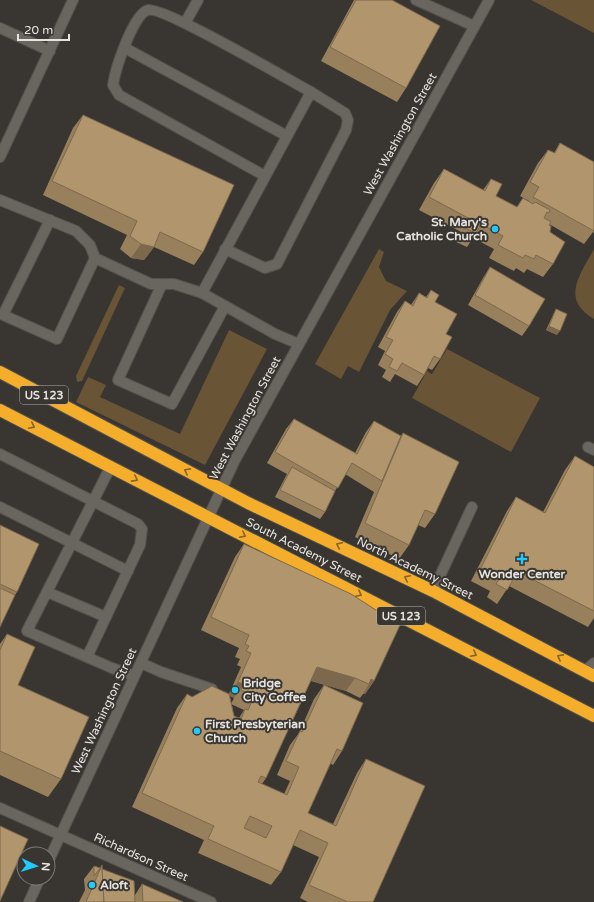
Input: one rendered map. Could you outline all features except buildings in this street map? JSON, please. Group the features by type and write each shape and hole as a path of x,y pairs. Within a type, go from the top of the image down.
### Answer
{"highway":[{"name":"US 123","path":"0,372 222,490"},
{"name":"South Academy Street","path":"0,410 111,466 208,519 240,533 594,716"},
{"name":"North Academy Street","path":"222,490 433,591 591,670"}],"street":[{"path":"0,157 73,0"},
{"path":"185,23 198,0"},
{"path":"416,0 474,26"},
{"name":"West Washington Street","path":"55,846 235,460 489,0"},
{"path":"225,249 265,268 277,264 347,125 348,120 345,113 311,92 185,23 156,10 149,10 143,13 132,30 115,71 113,85 119,95 265,176"},
{"path":"0,28 50,51"},
{"path":"125,48 287,136"},
{"path":"202,293 311,92"},
{"path":"0,200 76,231 90,245 95,258 151,284 174,284 202,293 276,334 299,344"},
{"path":"50,220 3,315 57,339 95,258"},
{"path":"162,284 118,380 172,404 225,306"},
{"path":"0,454 138,524 142,529 140,545 87,657"},
{"path":"111,466 27,631 134,676"},
{"path":"0,507 73,542 128,571"},
{"path":"433,591 472,507"},
{"path":"47,592 106,617"},
{"path":"141,663 161,672 212,689"},
{"name":"Richardson Street","path":"0,808 211,902"},
{"path":"29,902 36,886"}],"shaded area":[{"path":"531,0 594,0 594,33"},
{"path":"379,249 384,252 379,267 386,281 407,291 390,310 359,372 348,366 341,379 315,364"},
{"path":"594,249 594,319 584,311 578,303 575,295 579,277"},
{"path":"119,285 125,288 82,381 77,382 76,376"},
{"path":"229,330 267,349 205,465 76,402 88,377 106,385 100,397 180,434"},
{"path":"447,349 540,398 511,452 412,398 427,371 432,374"}],"place":[{"name":"St. Mary's Catholic Church","path":"495,229"},
{"name":"Wonder Center","path":"522,559"},
{"name":"Bridge City Coffee","path":"235,690"},
{"name":"First Presbyterian Church","path":"197,731"},
{"name":"Aloft","path":"92,885"}]}
